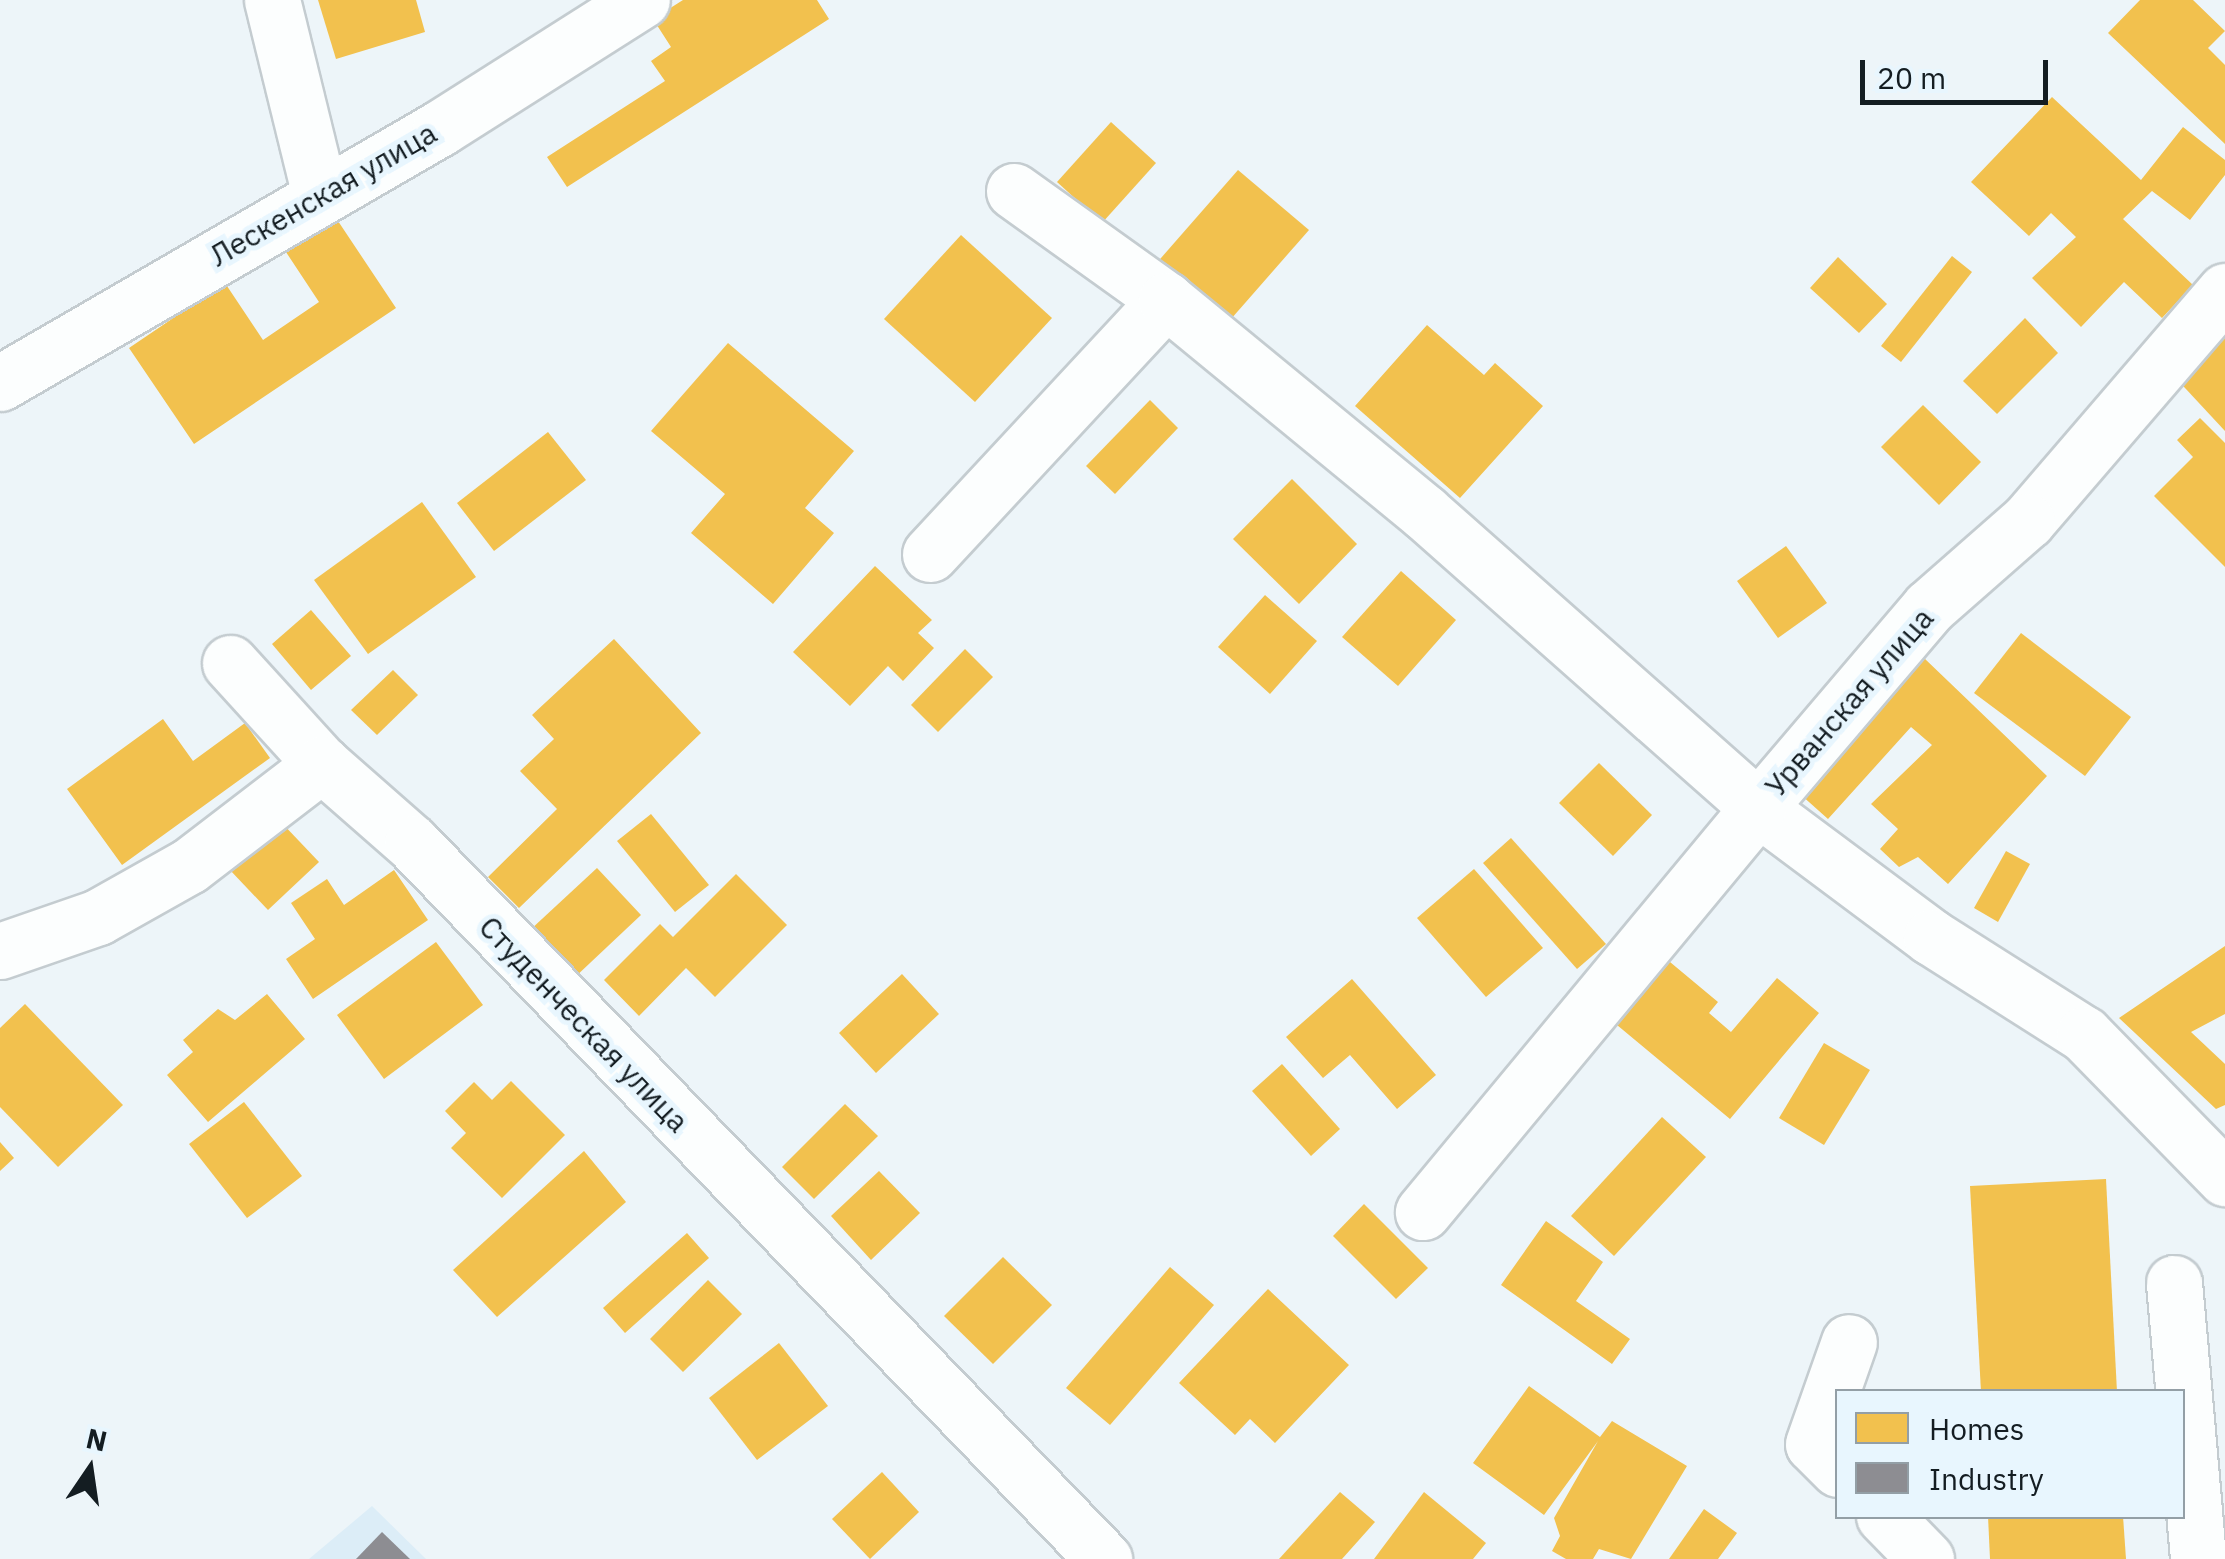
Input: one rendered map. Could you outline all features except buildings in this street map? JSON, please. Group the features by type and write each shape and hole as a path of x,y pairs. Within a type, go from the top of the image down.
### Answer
{"street":[{"path":"272,0 320,196"},
{"name":"Лескенская улица","path":"0,383 320,196 642,0"},
{"path":"1014,191 1166,300 1424,512 1758,808 1423,1212"},
{"name":"Урванская улица","path":"2225,291 2027,520 1928,607 1758,808 1930,937 2084,1034 2225,1178"},
{"path":"930,554 1166,300"},
{"name":"Студенческая улица","path":"230,663 322,764 412,843 1104,1559"},
{"path":"0,951 98,918 189,866 322,764"},
{"path":"2174,1283 2183,1389"},
{"path":"1835,1466 1813,1444 1849,1342"},
{"path":"2185,1410 2198,1559"},
{"path":"1887,1519 1926,1559"}],"shaded area":[{"path":"372,1506 426,1559 309,1559"}]}
